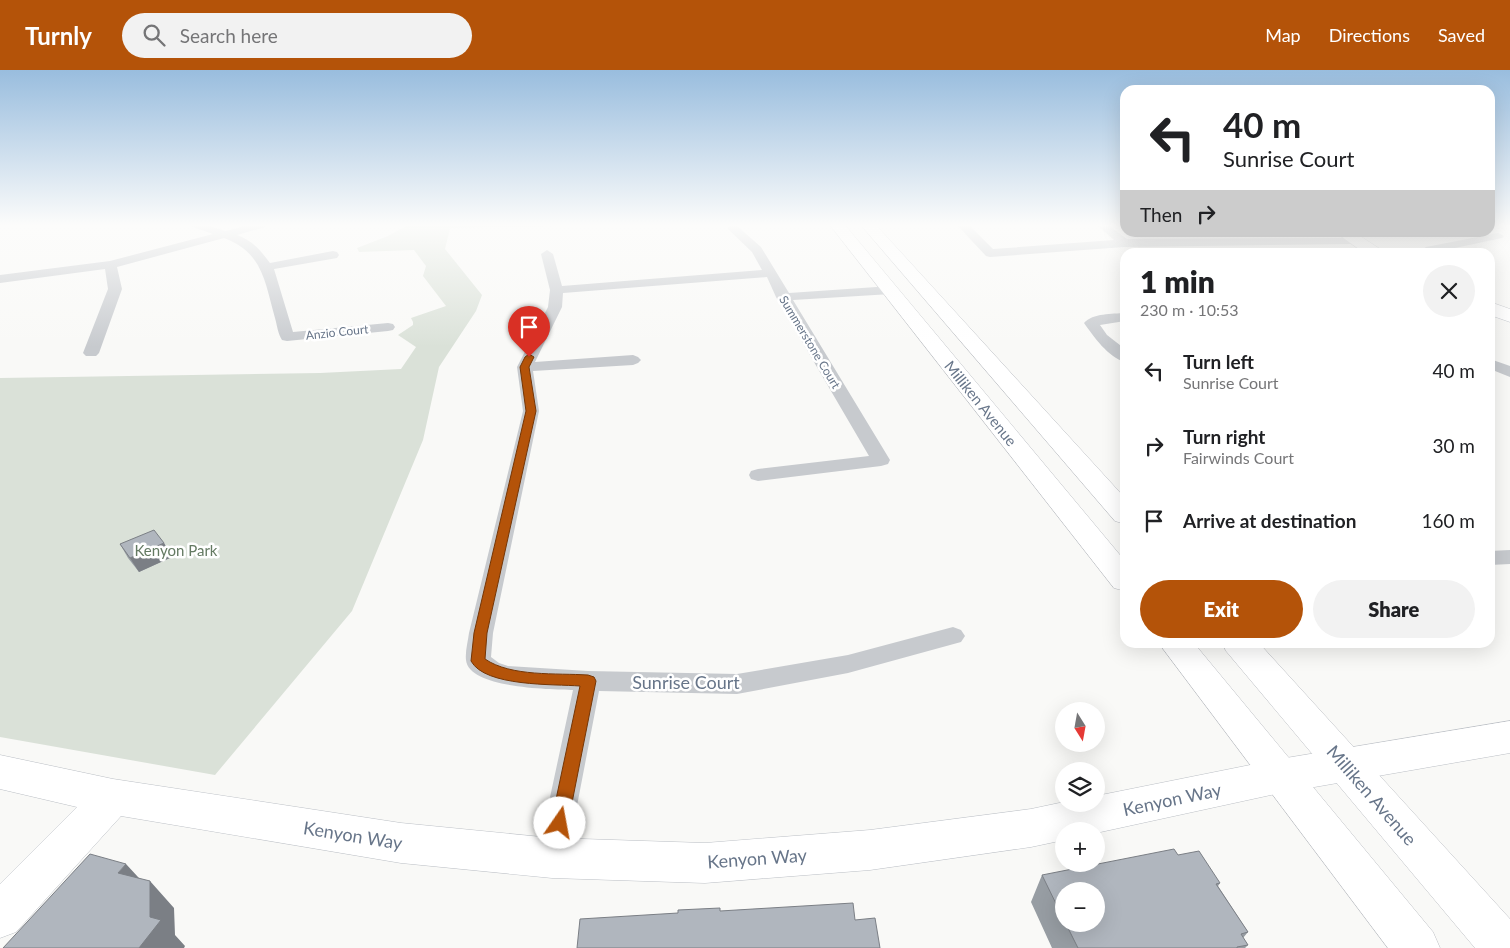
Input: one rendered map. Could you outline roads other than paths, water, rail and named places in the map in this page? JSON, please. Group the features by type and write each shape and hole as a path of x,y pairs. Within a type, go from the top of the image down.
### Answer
{"main road":[{"name":"Milliken Avenue","path":"871,266 1120,575"},
{"name":"Milliken Avenue","path":"905,266 1120,509"},
{"path":"1495,310 1510,316"},
{"path":"1179,648 1417,948"},
{"name":"Milliken Avenue","path":"1243,648 1506,948"},
{"name":"Kenyon Way","path":"0,772 113,797 401,843 552,858 705,863 870,850 1031,828 1280,776 1510,736"},
{"path":"0,916 113,797"}],"street":[{"path":"0,279 102,266"},
{"path":"91,353 115,289 110,266"},
{"path":"267,267 273,266"},
{"path":"550,266 556,290 555,307 525,367 633,360"},
{"name":"Summerstone Court","path":"758,475 881,460 766,266"},
{"name":"Anzio Court","path":"267,267 287,337 388,326"},
{"path":"556,290 770,273"},
{"path":"783,297 891,290"},
{"path":"1120,317 1102,319 1092,323 1102,338 1120,353"},
{"path":"1495,366 1510,372"},
{"name":"Sunrise Court","path":"525,367 531,411 480,633 478,661 490,670 508,676 588,681 737,684 848,664 953,636"},
{"path":"1495,558 1510,557"},
{"path":"552,858 588,681"}],"park label":[{"name":"Kenyon Park","path":"176,550"}]}
